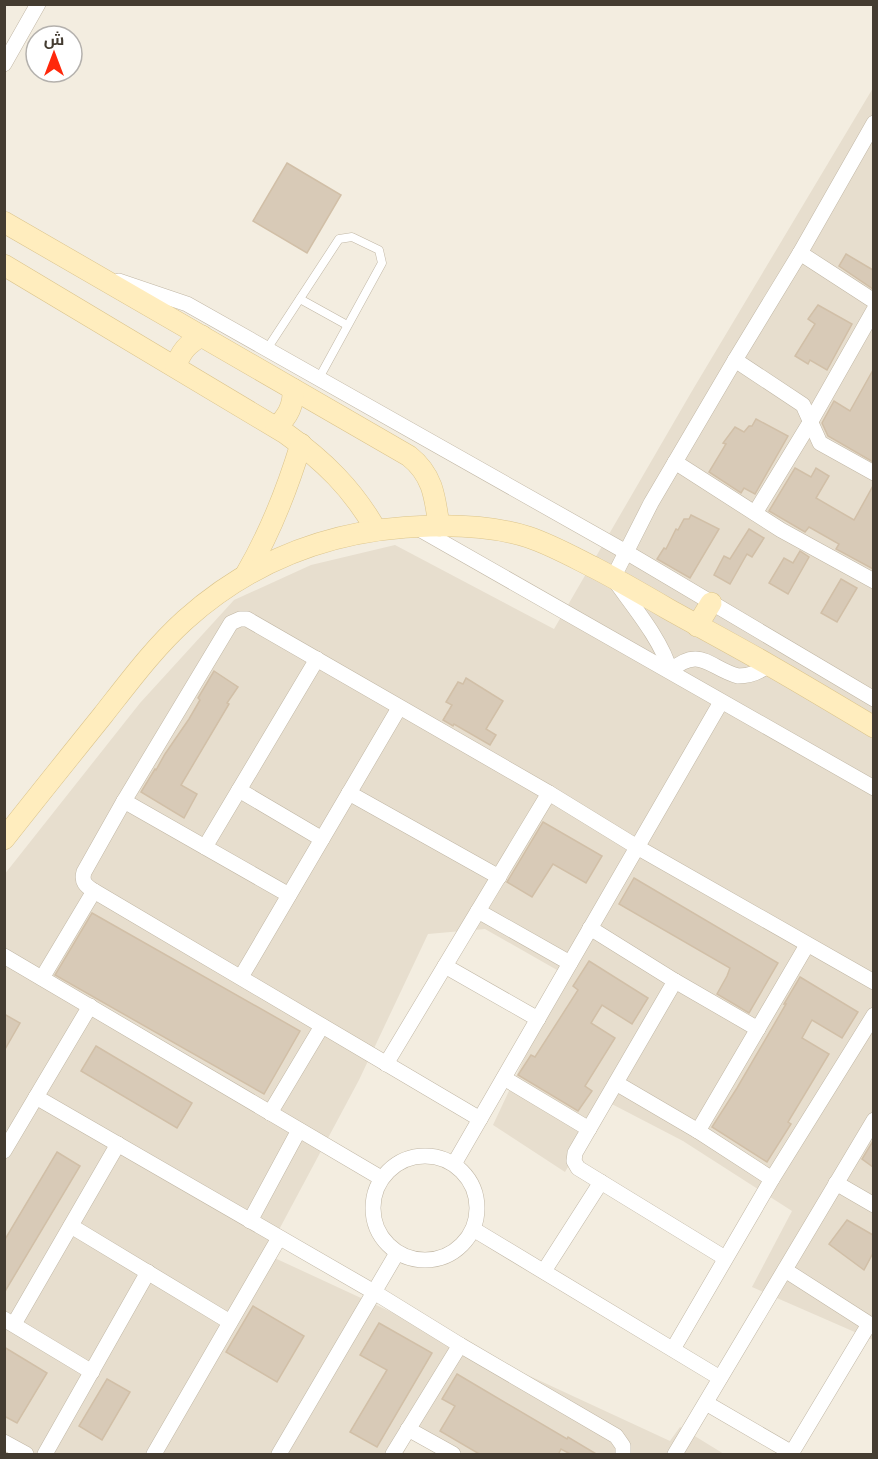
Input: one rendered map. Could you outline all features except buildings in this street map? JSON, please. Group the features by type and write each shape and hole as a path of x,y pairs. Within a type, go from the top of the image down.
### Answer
{"main road":[{"path":"4,222 398,449 418,463 426,473 435,496 439,526"},
{"path":"4,265 301,444 349,490 376,530"},
{"path":"176,367 182,352 202,336"},
{"path":"276,427 290,410 292,389"},
{"path":"246,574 278,511 301,444"},
{"path":"4,839 126,686 185,620 246,574 277,559 328,540 376,530 414,526 471,526 504,531 555,547 768,665 873,727"},
{"path":"697,626 711,603"}],"street":[{"path":"4,64 38,4"},
{"path":"670,671 660,646 613,578 651,503 800,253 873,123"},
{"path":"800,253 873,301"},
{"path":"90,271 187,304 626,552 873,699"},
{"path":"755,513 873,310"},
{"path":"735,360 803,405 820,443 873,473"},
{"path":"675,462 781,530 873,581"},
{"path":"414,526 873,788"},
{"path":"480,1119 94,891 83,880 84,872 124,801 234,621 247,620 317,659 549,793 637,847 873,982"},
{"path":"205,847 317,659"},
{"path":"670,671 680,663 698,659 738,676 758,673 768,665"},
{"path":"454,1164 722,702"},
{"path":"241,978 399,708"},
{"path":"238,790 322,839"},
{"path":"349,793 499,877"},
{"path":"386,1064 549,793"},
{"path":"124,801 289,895"},
{"path":"42,978 94,891"},
{"path":"478,911 570,963"},
{"path":"590,928 758,1029"},
{"path":"698,1131 807,945"},
{"path":"5,959 90,1006 381,1179"},
{"path":"445,966 538,1019"},
{"path":"675,981 575,1152 574,1161 578,1168 725,1258"},
{"path":"4,1151 90,1006"},
{"path":"673,1349 772,1179 873,1015"},
{"path":"270,1113 322,1026"},
{"path":"504,1078 589,1129"},
{"path":"616,1083 698,1131 772,1179"},
{"path":"36,1097 374,1292 616,1436 623,1446 623,1455"},
{"path":"675,1455 873,1120"},
{"path":"250,1221 300,1130"},
{"path":"92,1372 9,1322 71,1226 118,1144"},
{"path":"428,1155 454,1164 467,1177 475,1193 477,1211 467,1240 447,1256 435,1260 409,1258 388,1246 380,1236 372,1213 375,1189 381,1179 390,1168 414,1156 428,1155"},
{"path":"544,1271 601,1182"},
{"path":"836,1183 873,1205"},
{"path":"71,1226 230,1322"},
{"path":"473,1228 720,1378"},
{"path":"154,1455 279,1238"},
{"path":"279,1455 398,1253"},
{"path":"706,1402 792,1454 871,1326 785,1270"},
{"path":"45,1455 148,1272"},
{"path":"393,1455 460,1345"},
{"path":"408,1429 453,1455"},
{"path":"4,1442 26,1455"}],"lane":[{"path":"267,349 339,239 352,237 379,250 382,263 319,378"},
{"path":"300,299 347,325"}],"shaded area":[{"path":"873,88 873,1340 752,1287 792,1211 683,1141 606,1101 565,1172 493,1125 564,974 485,929 428,934 359,1080 266,1254 670,1441 680,1427 724,1454 458,1454 416,1429 403,1454 5,1454 4,875 140,703 234,600 311,565 395,545 554,629 692,391"}]}
